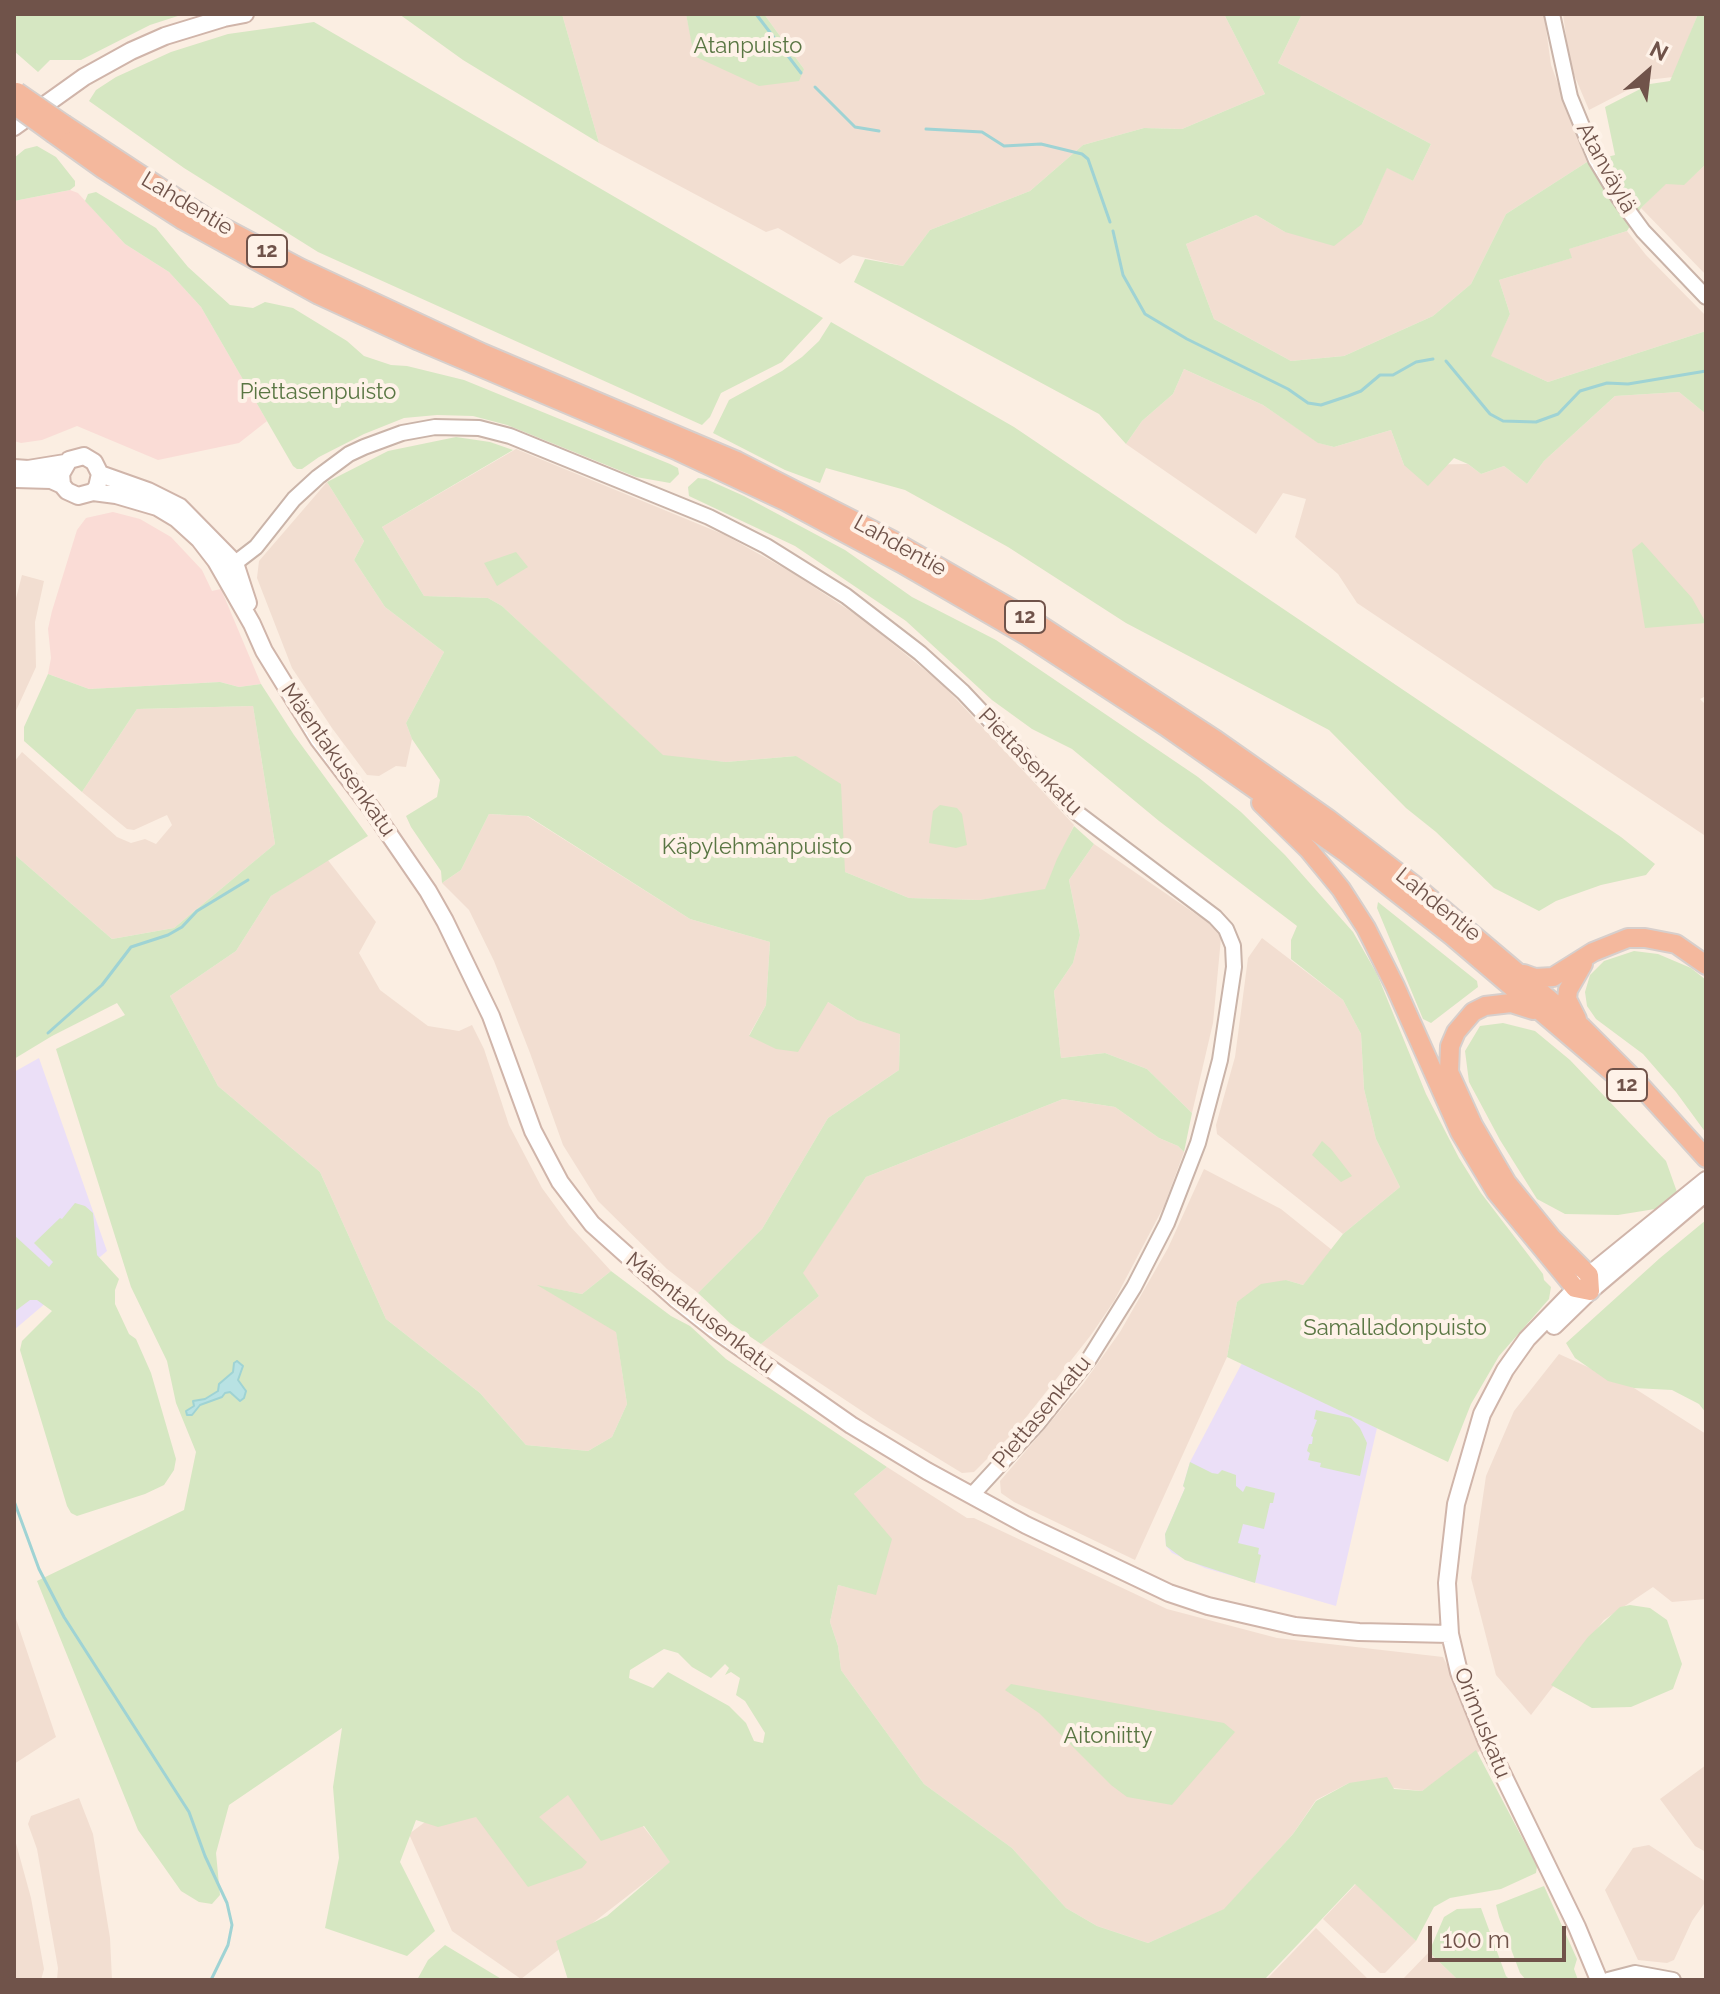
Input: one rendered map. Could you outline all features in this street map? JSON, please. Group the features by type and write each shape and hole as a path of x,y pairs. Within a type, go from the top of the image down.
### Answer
{"highway":[{"name":"Lahdentie","path":"15,95 181,219 319,295 432,347 678,451 843,531 1027,636 1277,803 1401,895 1559,1027 1700,1152"},
{"name":"Lahdentie","path":"59,129 211,221 300,268 482,353 737,461 892,540 1040,625 1327,818 1414,885 1582,1027 1700,1152"},
{"path":"1165,726 1265,807 1309,850 1341,889 1366,928 1395,986 1440,1090 1478,1166 1515,1218 1585,1285"},
{"path":"1515,968 1535,978 1553,977 1611,943 1645,938 1676,944 1706,965"},
{"path":"1582,1027 1571,1009 1568,990 1577,971 1593,952"},
{"path":"1559,1027 1524,1005 1485,1006 1463,1021 1456,1032 1450,1046 1449,1072 1473,1125 1507,1183 1585,1285"}],"main road":[{"path":"14,127 84,77 131,51 165,36 245,14"},
{"path":"14,468 65,463 84,456 94,462 100,481 93,492 78,496 51,480 14,479"},
{"path":"62,485 61,474 65,463"},
{"name":"Mäentakusenkatu","path":"100,474 148,491 180,507 225,562 264,651 319,740 428,891 491,1016 538,1144 560,1182 592,1224 677,1300 727,1339 851,1425 1026,1525 1132,1577 1208,1606 1268,1620 1322,1629 1450,1634"},
{"name":"Mäentakusenkatu","path":"93,492 140,500 167,513 225,562"},
{"name":"Orimuskatu","path":"1599,1980 1577,1927 1487,1742 1459,1672 1450,1634 1447,1583 1452,1532 1471,1449 1523,1361 1585,1285 1706,1180"},
{"name":"Orimuskatu","path":"1585,1285 1706,1193"}],"street":[{"name":"Atanväylä","path":"1552,14 1570,97 1596,160 1640,227 1706,297"},
{"name":"Piettasenkatu","path":"225,562 256,547 305,488 349,454 402,433 435,427 479,428 510,436 673,501 766,546 846,596 883,622 963,692 1076,812 1215,917 1226,929 1233,946 1234,967 1220,1060 1198,1143 1167,1223 1134,1287 1089,1359 1038,1423 972,1495"},
{"path":"1608,1980 1635,1973 1673,1980"}],"shaded area":[{"path":"562,14 686,14 695,56 804,69 764,14 1224,14 1265,94 1182,129 1144,128 1083,145 1030,191 930,230 903,266 853,255 840,264 778,228 766,232 599,143"},
{"path":"1302,14 1544,14 1551,65 1587,162 1506,214 1471,284 1433,316 1344,356 1291,361 1214,319 1186,244 1256,215 1285,232 1362,224 1387,167 1413,181 1431,144 1278,63"},
{"path":"1563,14 1698,14 1673,77 1647,80 1589,110 1570,65"},
{"path":"1706,164 1706,275 1641,208 1666,183 1684,184"},
{"path":"70,190 78,193 125,244 169,272 201,307 267,421 239,443 158,460 77,426 42,440 14,441 14,201"},
{"path":"1627,231 1646,255 1706,316 1706,331 1548,382 1490,356 1510,314 1499,280 1571,258 1568,249"},
{"path":"1184,369 1263,405 1319,443 1334,447 1391,430 1404,465 1468,464 1481,474 1504,466 1527,484 1544,461 1615,396 1679,392 1706,414 1706,696 1700,699 1706,705 1704,835 1357,603 1338,574 1295,537 1306,499 1283,493 1256,534 1126,444 1142,421 1173,394"},
{"path":"516,449 725,535 791,572 861,618 942,684 1074,825 1045,890 979,900 909,898 845,872 796,756 726,762 663,756 502,606 488,598 424,596 382,527"},
{"path":"327,482 364,541 354,560 385,607 444,652 406,723 412,739 406,767 396,766 379,776 367,775 292,668 257,578 259,561"},
{"path":"113,512 140,519 171,537 202,570 212,591 221,589 261,684 239,687 220,682 89,689 48,674 51,658 48,629 77,530 86,518"},
{"path":"22,575 44,581 35,622 36,667 14,715 14,606"},
{"path":"253,706 275,844 174,928 112,939 14,854 14,762 22,752 117,837 131,843 145,839 156,844 172,825 167,815 134,830 127,829 82,792 137,709"},
{"path":"489,814 527,816 690,919 770,942 766,1005 749,1035 828,1002 857,1020 900,1033 899,1070 828,1118 762,1229 698,1293 667,1269 598,1201 563,1145 494,961 469,910 442,883 461,870"},
{"path":"1094,844 1213,926 1221,938 1213,1023 1192,1113 1147,1069 1105,1053 1061,1058 1054,991 1073,963 1080,935 1069,880"},
{"path":"327,859 376,922 359,953 380,990 428,1026 459,1031 472,1025 484,1049 509,1125 542,1188 569,1225 611,1271 582,1294 540,1286 616,1331 627,1404 612,1437 588,1451 526,1445 480,1393 386,1319 320,1172 218,1086 170,996 236,951 271,896"},
{"path":"1262,938 1343,1000 1361,1034 1364,1089 1376,1139 1400,1187 1343,1234 1217,1134 1216,1125 1235,1057 1248,958"},
{"path":"39,1058 107,1251 14,1330 14,1072"},
{"path":"1063,1099 1115,1107 1184,1152 1164,1206 1114,1301 1016,1430 974,1472 962,1473 761,1344 819,1296 802,1273 866,1177"},
{"path":"1204,1169 1281,1209 1332,1250 1303,1285 1286,1280 1237,1302 1227,1357 1135,1560 1014,1502 1001,1493 1000,1481 1083,1384 1120,1332 1168,1248"},
{"path":"1559,1354 1634,1388 1706,1434 1706,1599 1672,1602 1653,1587 1604,1620 1531,1715 1496,1675 1471,1578 1486,1476 1514,1411"},
{"path":"1242,1363 1377,1428 1336,1606 1205,1568 1172,1553 1166,1546 1165,1534 1185,1488 1190,1462"},
{"path":"887,1467 967,1518 974,1518 1167,1609 1277,1638 1443,1657 1487,1746 1422,1791 1349,1783 1316,1800 1293,1834 1225,1909 1148,1943 1097,1926 1066,1908 1012,1848 924,1784 841,1670 838,1646 830,1622 838,1585 876,1594 854,1494"},
{"path":"14,1613 56,1737 14,1764"},
{"path":"595,1765 671,1862 521,1979 452,1931 409,1834 477,1783"},
{"path":"1706,1765 1706,1852 1695,1846 1660,1799"},
{"path":"79,1798 93,1834 110,1938 112,1980 57,1980 58,1968 37,1849 28,1824 31,1816"},
{"path":"14,1836 31,1898 44,1969 41,1980 14,1980"},
{"path":"1649,1845 1706,1882 1706,1901 1692,1921 1674,1960 1667,1963 1638,1960 1605,1890 1633,1848"},
{"path":"1356,1884 1416,1941 1385,1973 1380,1973 1323,1919"},
{"path":"1316,1928 1369,1980 1266,1980"},
{"path":"1429,1952 1458,1980 1402,1980"}],"green space":[{"path":"14,14 184,14 150,25 81,60 50,60 38,72 14,51"},
{"path":"399,14 562,14 599,143 463,60"},
{"name":"Atanpuisto","path":"686,14 764,14 804,69 799,81 759,86 694,56"},
{"path":"1224,14 1302,14 1278,63 1431,144 1413,181 1387,168 1362,224 1334,246 1285,232 1256,215 1186,244 1214,319 1291,361 1344,356 1433,316 1471,284 1506,214 1587,162 1615,155 1605,107 1650,84 1670,81 1698,14 1706,14 1706,164 1684,185 1666,184 1641,208 1627,231 1569,249 1572,258 1499,280 1510,314 1491,356 1548,382 1706,331 1706,414 1679,392 1615,396 1544,461 1527,484 1504,466 1481,474 1454,458 1428,486 1404,465 1391,430 1334,447 1318,443 1263,405 1184,369 1173,394 1142,421 1126,444 1099,414 854,282 865,259 903,266 930,230 1030,191 1083,145 1144,128 1182,129 1265,94"},
{"path":"314,22 823,318 782,362 721,393 710,417 702,425 318,252 184,168 89,101 96,90 116,77 171,52 228,34"},
{"path":"37,146 56,157 75,181 75,186 70,190 14,201 14,158 25,149"},
{"name":"Piettasenpuisto","path":"96,192 156,228 188,267 230,305 253,308 265,302 293,308 347,341 364,356 391,365 464,380 670,464 678,468 679,474 670,483 636,477 507,425 473,416 437,415 404,418 364,434 297,469 201,307 169,272 125,244 85,201 88,194"},
{"path":"831,322 1014,427 1621,837 1655,864 1646,875 1601,885 1556,901 1539,911 1494,888 1436,832 1406,808 1329,730 1126,623 1008,547 905,490 826,468 820,483 785,470 713,433 729,400 802,357 819,341"},
{"name":"Käpylehmänpuisto","path":"456,437 490,442 513,450 382,527 424,596 488,598 502,606 663,755 726,762 796,756 841,784 845,872 909,898 979,900 1045,889 1074,826 1094,844 1069,880 1080,935 1073,963 1054,991 1061,1058 1105,1053 1147,1069 1192,1113 1184,1152 1115,1107 1063,1099 866,1177 803,1273 819,1296 761,1344 730,1323 698,1293 762,1229 828,1118 899,1070 900,1034 857,1020 828,1002 798,1052 776,1049 749,1036 766,1005 770,942 690,919 528,816 489,814 461,870 442,883 441,871 406,816 437,797 440,780 412,739 406,723 444,652 385,607 354,560 364,541 327,482 388,451"},
{"name":"Samalladonpuisto","path":"698,478 744,496 845,550 912,597 996,640 1198,777 1241,812 1285,855 1353,932 1377,974 1426,1094 1459,1158 1481,1193 1551,1287 1549,1299 1499,1356 1471,1404 1448,1462 1227,1357 1237,1302 1261,1284 1286,1280 1303,1285 1343,1234 1400,1187 1376,1139 1364,1089 1361,1034 1343,1000 1291,959 1291,940 1297,926 1159,821 1072,749 1032,729 992,700 906,621 795,546 689,496 688,487"},
{"path":"1642,542 1692,598 1706,623 1645,628 1632,550"},
{"path":"516,552 528,567 497,586 484,563"},
{"path":"48,674 89,689 220,682 239,687 261,684 368,836 271,896 236,951 170,996 218,1086 320,1172 386,1319 480,1393 526,1445 588,1451 612,1437 627,1404 616,1332 537,1285 582,1294 611,1271 671,1316 690,1326 726,1359 887,1467 854,1494 892,1539 876,1595 838,1585 830,1622 838,1646 841,1670 924,1784 1012,1848 1066,1908 1097,1926 1148,1943 1224,1909 1293,1834 1316,1801 1349,1783 1387,1777 1394,1789 1422,1791 1476,1750 1537,1866 1536,1873 1501,1889 1450,1898 1434,1907 1416,1941 1355,1884 1264,1980 568,1980 556,1941 607,1916 670,1862 644,1826 601,1841 568,1795 539,1817 587,1862 582,1868 528,1887 476,1817 438,1827 416,1820 400,1862 435,1931 407,1956 325,1928 339,1858 333,1787 342,1728 229,1805 216,1853 220,1895 212,1904 199,1902 181,1891 138,1830 37,1581 184,1510 196,1452 176,1403 167,1361 131,1287 56,1049 125,1015 117,1003 14,1059 14,854 112,939 174,928 275,844 253,706 137,709 82,792 24,741 24,727","holes":["664,1649 678,1653 692,1667 711,1678 725,1664 729,1668 725,1675 731,1672 740,1678 736,1695 745,1701 765,1733 763,1743 754,1741 746,1723 729,1706 668,1672 653,1688 629,1678 630,1670"]},
{"path":"940,805 957,808 962,814 967,845 956,848 929,843 933,811"},
{"path":"1378,902 1477,981 1478,987 1431,1023 1423,1019 1377,908"},
{"path":"1634,951 1658,954 1691,968 1706,980 1706,1133 1643,1054 1596,1019 1587,1006 1585,992 1590,975 1604,961"},
{"path":"1503,1023 1535,1031 1570,1060 1666,1161 1677,1192 1655,1209 1618,1215 1565,1214 1537,1199 1469,1082 1465,1051 1480,1026"},
{"path":"1322,1141 1352,1176 1341,1182 1312,1155"},
{"path":"75,1203 93,1213 97,1255 119,1279 115,1304 129,1334 136,1339 151,1373 176,1459 174,1470 164,1485 77,1516 67,1506 20,1350 22,1341 52,1311 37,1300 30,1300 14,1312 14,1235 49,1267 53,1262 34,1243"},
{"path":"1706,1220 1706,1413 1699,1404 1672,1390 1634,1388 1608,1381 1575,1358 1566,1343"},
{"path":"1316,1410 1351,1418 1360,1428 1367,1443 1360,1476 1320,1467 1321,1463 1308,1460 1310,1453 1307,1451 1309,1444 1312,1444 1311,1436 1317,1420 1314,1419"},
{"path":"1190,1462 1212,1473 1218,1474 1222,1470 1236,1475 1236,1486 1243,1492 1246,1486 1275,1493 1264,1529 1243,1524 1238,1543 1259,1548 1258,1554 1261,1555 1255,1583 1185,1560 1166,1546 1165,1534 1185,1488"},
{"path":"1620,1607 1650,1608 1667,1620 1682,1664 1673,1689 1631,1707 1592,1708 1551,1685 1588,1637"},
{"name":"Aitoniitty","path":"1011,1684 1224,1723 1235,1732 1172,1805 1127,1797 1039,1713 1005,1690"},
{"path":"1544,1886 1577,1959 1574,1969 1578,1980 1526,1980 1520,1973 1499,1917 1496,1905"},
{"path":"1481,1908 1510,1980 1458,1980 1429,1952 1444,1917 1457,1909"},
{"path":"445,1945 503,1980 417,1980 428,1960"}],"water":[{"path":"237,1361 243,1366 238,1380 246,1391 244,1398 240,1401 230,1392 225,1393 200,1405 192,1415 187,1415 186,1411 194,1406 193,1401 205,1399 218,1391 219,1384 233,1372"}],"waterway":[{"path":"756,14 801,73"},
{"path":"815,87 855,127 879,131"},
{"path":"926,129 982,132 1004,146 1041,144 1082,154 1088,159 1110,222"},
{"path":"1113,231 1123,275 1145,314 1187,339 1288,389 1308,403 1321,405 1348,396 1361,391 1380,375 1393,375 1416,362 1433,359"},
{"path":"1446,361 1490,414 1503,421 1536,422 1558,414 1580,391 1607,383 1628,384 1706,371"},
{"path":"48,1033 102,985 131,947 182,927 197,911 248,880"},
{"path":"14,1501 39,1569 64,1617 189,1812 227,1903 232,1925 228,1945 211,1980"}]}
